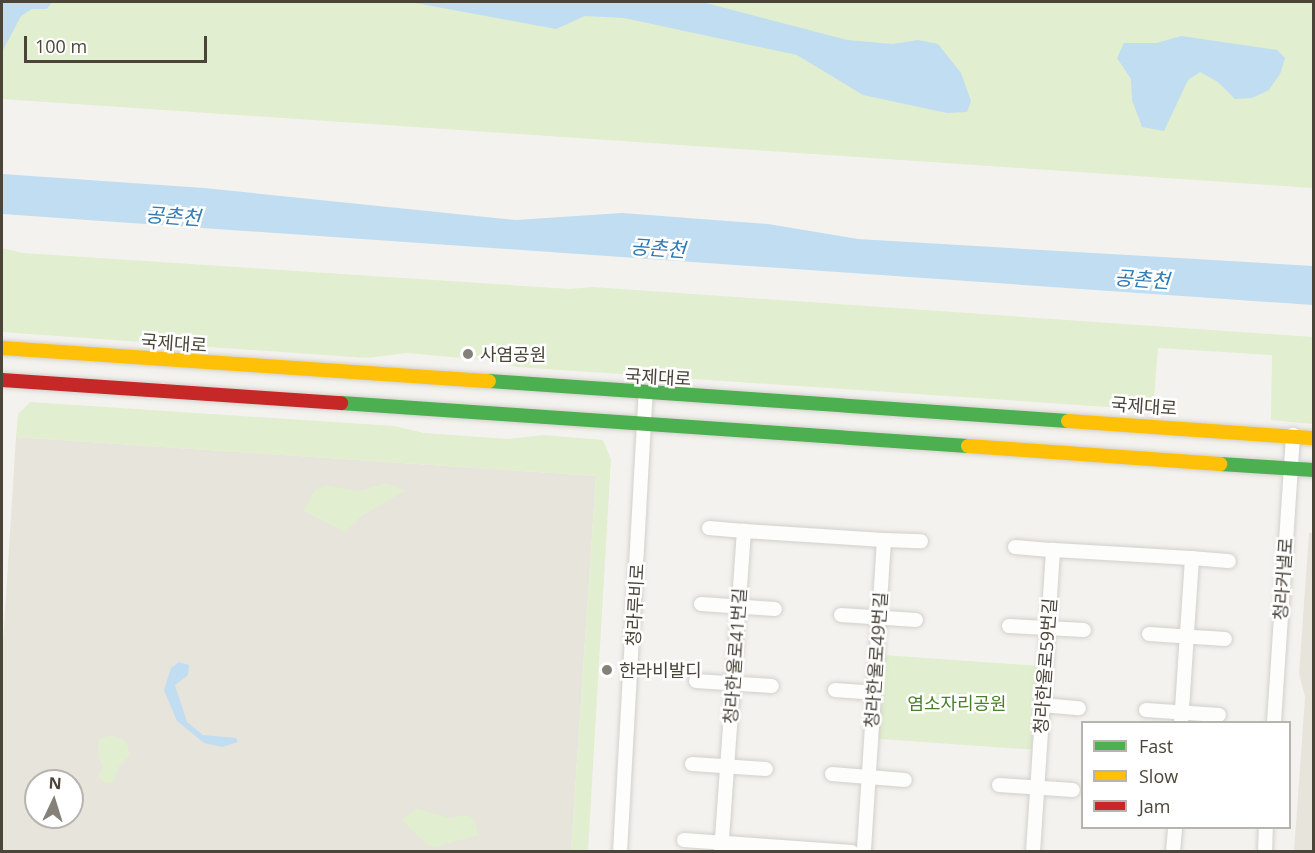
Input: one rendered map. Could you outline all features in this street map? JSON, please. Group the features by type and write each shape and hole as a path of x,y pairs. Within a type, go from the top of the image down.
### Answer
{"main road":[{"name":"국제대로","path":"2,348 646,394 1314,438"},
{"path":"2,380 1314,470"}],"street":[{"name":"청라루비로","path":"620,852 646,394"},
{"name":"청라커낼로","path":"1274,721 1293,435"},
{"path":"709,528 921,541"},
{"name":"청라한울로41번길","path":"722,847 744,531"},
{"name":"청라한울로49번길","path":"864,852 884,540"},
{"path":"1015,547 1229,561"},
{"name":"청라한울로59번길","path":"1033,852 1053,550"},
{"path":"1182,718 1192,558"},
{"path":"701,604 775,609"},
{"path":"841,615 916,620"},
{"path":"1009,626 1084,630"},
{"path":"1149,634 1225,639"},
{"path":"696,681 772,686"},
{"path":"835,690 874,693"},
{"path":"1042,705 1079,708"},
{"path":"1146,710 1182,718 1219,715"},
{"path":"692,764 766,769"},
{"path":"832,774 905,780"},
{"path":"999,785 1073,790"},
{"path":"1173,852 1175,829"},
{"path":"1265,852 1266,829"},
{"path":"684,840 722,847 852,852"}],"shaded area":[{"path":"16,437 596,476 571,851 2,852 2,658"},
{"path":"1309,533 1314,533 1314,851 1294,852 1305,697 1299,673"}],"green space":[{"path":"2,2 1313,2 1313,188 2,99"},
{"path":"2,248 23,253 570,289 593,287 1313,337 1313,424 1271,420 1272,355 1158,348 1153,410 517,367 494,361 407,353 366,358 2,332"},
{"path":"30,402 394,426 424,433 509,439 543,435 603,440 611,459 588,851 571,851 596,476 16,437 18,414"},
{"path":"386,483 405,491 360,517 345,532 304,511 314,491 325,485 358,491"},
{"name":"염소자리공원","path":"883,655 1038,666 1032,750 877,739"},
{"path":"110,735 126,741 130,755 119,766 114,781 106,784 98,776 103,766 99,759 98,740"},
{"path":"416,808 449,818 467,815 475,820 478,835 436,847 427,845 402,820"}],"water":[{"path":"2,2 52,2 47,9 32,9 21,16 2,52"},
{"path":"410,2 702,2 847,40 893,44 918,40 938,44 961,73 971,101 967,112 947,113 863,95 797,55 624,18 585,16 556,29"},
{"path":"1181,36 1277,50 1285,58 1280,74 1269,90 1252,98 1235,99 1218,82 1200,72 1188,80 1164,131 1142,127 1132,100 1131,79 1117,58 1124,43 1157,43"},
{"name":"공촌천","path":"2,174 204,188 516,220 622,213 768,224 858,239 1313,266 1313,305 2,214"},
{"path":"179,662 189,665 188,675 175,685 187,722 203,735 236,738 238,742 222,747 204,743 177,721 164,690 171,668"}],"traffic: fast":[{"path":"489,381 1068,421"},
{"path":"341,403 968,446"},
{"path":"1220,464 1314,470"}],"traffic: slow":[{"path":"2,348 489,381"},
{"path":"1068,421 1314,438"},
{"path":"968,446 1220,464"}],"traffic: jam":[{"path":"2,380 341,403"}],"place":[{"name":"사염공원","path":"468,354"},
{"name":"한라비발디","path":"607,670"}]}
